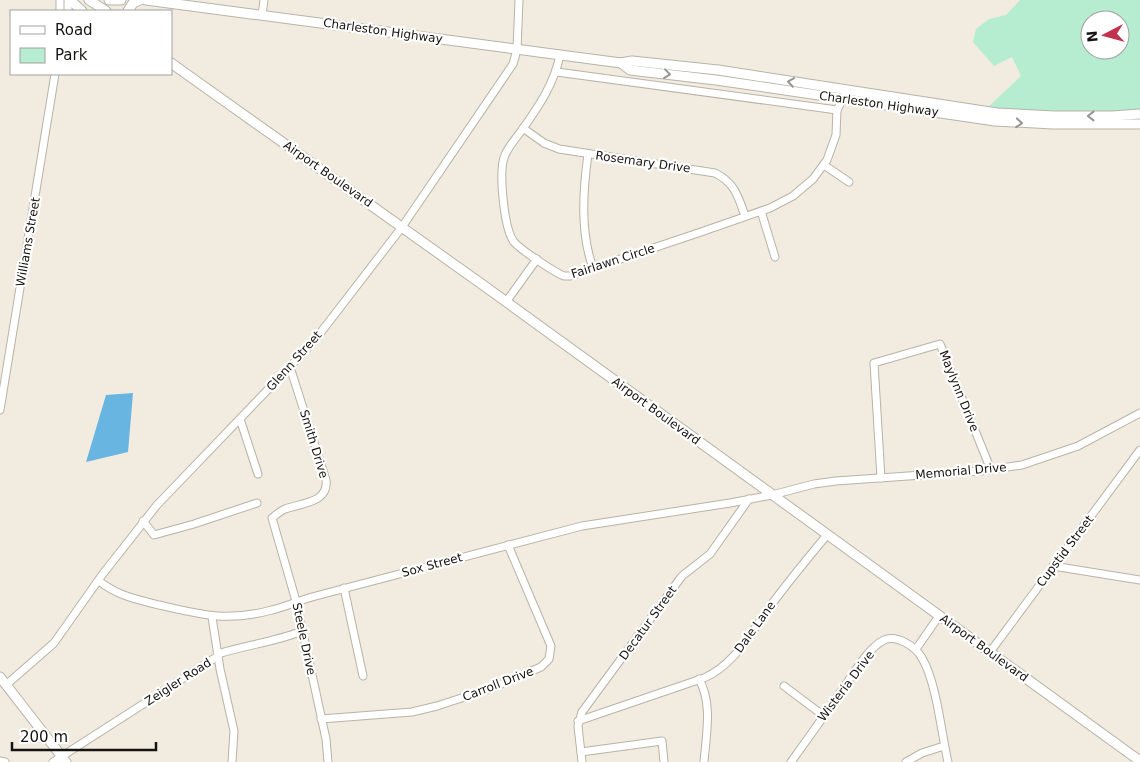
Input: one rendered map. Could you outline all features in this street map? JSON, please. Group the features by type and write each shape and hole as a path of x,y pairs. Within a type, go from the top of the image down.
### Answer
{"main road":[{"path":"89,0 104,10"},
{"path":"109,0 121,0"},
{"path":"129,10 133,3 140,0"},
{"name":"Charleston Highway","path":"146,0 621,63 632,61 718,70 997,113 1055,116 1140,114"},
{"path":"65,4 80,10"},
{"name":"Charleston Highway","path":"621,63 630,70 716,80 995,121 1031,124 1140,124"},
{"name":"Airport Boulevard","path":"172,64 402,227 1140,761"},
{"path":"0,677 64,760"}],"street":[{"path":"262,15 264,0"},
{"name":"Glenn Street","path":"6,685 54,643 143,521 189,470 290,368 318,336 402,227 515,60 519,0"},
{"name":"Fairlawn Circle","path":"560,55 556,72 546,96 503,159 502,169 509,231 513,240 537,259 564,276 570,276 761,211 797,193 814,179 824,165 834,140 836,110 848,90"},
{"name":"Charleston Highway","path":"556,72 836,110"},
{"name":"Williams Street","path":"0,410 56,75"},
{"name":"Rosemary Drive","path":"523,128 549,145 588,154 715,173 732,185 745,216"},
{"path":"588,154 584,190 584,214 586,238 593,268"},
{"path":"824,165 849,182"},
{"path":"761,211 775,256"},
{"path":"506,302 537,259"},
{"name":"Maylynn Drive","path":"881,478 874,363 940,344 991,470"},
{"name":"Smith Drive","path":"272,518 282,511 321,498 326,490 326,480 290,368"},
{"name":"Memorial Drive","path":"772,495 814,484 991,470 1022,465 1063,452 1140,413"},
{"path":"240,419 258,474"},
{"name":"Cupstid Street","path":"990,652 1140,450"},
{"name":"Sox Street","path":"99,581 122,595 212,617 249,615 274,610 296,601 582,526 772,495"},
{"name":"Decatur Street","path":"578,722 582,712 682,576 710,554 749,499"},
{"path":"143,521 154,535 258,503"},
{"name":"Steele Drive","path":"272,518 296,601 322,719 328,762"},
{"name":"Dale Lane","path":"578,722 699,679 718,670 734,656 784,588 827,535"},
{"name":"Carroll Drive","path":"322,719 422,710 492,688 537,669 546,663 551,652 550,646 508,545"},
{"path":"1053,566 1140,580"},
{"path":"344,588 363,676"},
{"path":"939,616 916,649 925,664 932,684 948,762"},
{"path":"212,617 234,731 232,762"},
{"name":"Zeigler Road","path":"53,762 64,760 218,655 238,648 283,639 302,631"},
{"name":"Wisteria Drive","path":"791,762 856,669 882,641 897,639 916,649"},
{"path":"699,679 705,694 707,714 704,762"},
{"path":"784,686 824,716"},
{"path":"578,722 582,762"},
{"path":"581,752 662,741 664,762"},
{"path":"906,762 922,753 944,746"},
{"path":"0,761 5,762"}],"green space":[{"path":"1020,0 1140,0 1140,114 984,111 1021,76 1012,57 994,66 973,42 976,29 989,19 1006,15"}],"water":[{"path":"133,393 128,452 86,462 106,395"}]}
